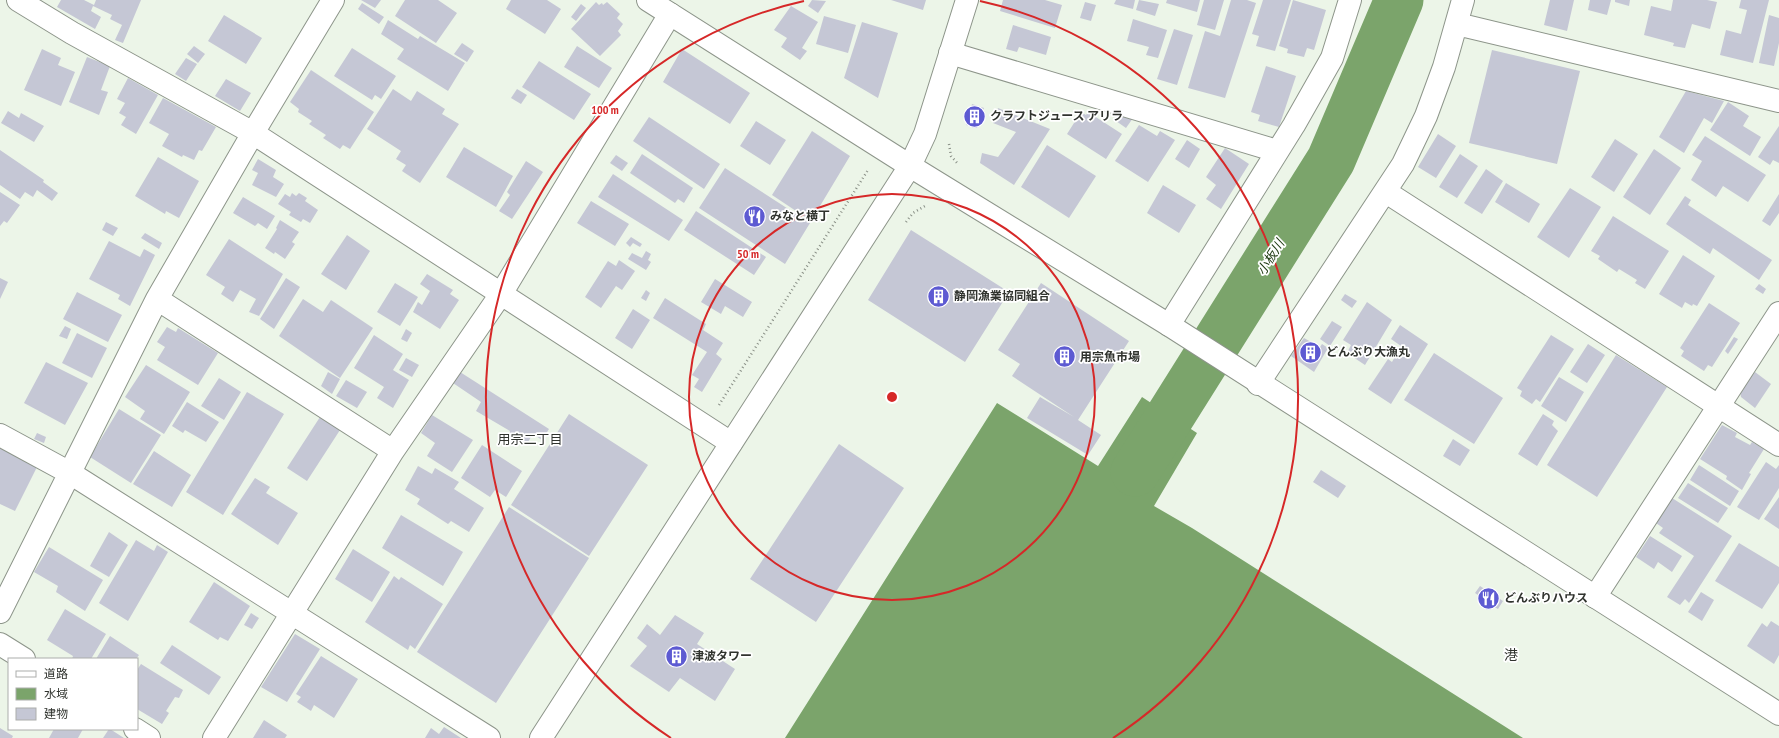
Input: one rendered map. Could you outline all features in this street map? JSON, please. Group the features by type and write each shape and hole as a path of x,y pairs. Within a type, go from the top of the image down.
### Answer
{"street":[{"path":"18,0 72,32 253,133 731,443"},
{"path":"0,612 157,299 253,133 333,0"},
{"path":"648,0 910,166 1172,327 1255,382 1779,714"},
{"path":"541,738 910,166 925,134 967,0"},
{"path":"1172,327 1294,125 1332,58 1350,0"},
{"path":"1255,382 1386,192 1403,164 1426,116 1444,67 1463,0"},
{"path":"214,738 393,450 501,294 670,14"},
{"path":"1457,24 1779,101"},
{"path":"950,53 1277,151"},
{"path":"1386,192 1779,445"},
{"path":"157,299 393,450"},
{"path":"1595,597 1717,406 1779,313"},
{"path":"0,435 70,473 489,738"},
{"path":"0,644 22,658"},
{"path":"137,730 149,738"}],"path":[{"path":"949,142 951,156 961,168"},
{"path":"717,408 872,164"}],"water":[{"path":"1142,397 1197,433 1154,506 1192,528 1523,738 785,738 997,403 1098,466"}],"building":[{"path":"61,0 84,0 94,5 96,0 141,0 123,43 115,40 122,25 110,19 112,15 93,6 91,11 101,17 95,29 57,7"},
{"path":"361,0 381,0 375,8"},
{"path":"405,0 438,0 457,13 436,43 395,16"},
{"path":"511,0 547,0 561,9 545,34 506,9"},
{"path":"812,0 826,1 818,13 808,6"},
{"path":"891,0 926,0 923,10"},
{"path":"1003,0 1045,0 1062,5 1055,28 1000,11"},
{"path":"1116,0 1135,0 1133,9 1114,4"},
{"path":"1139,0 1159,4 1155,16 1136,10"},
{"path":"1167,0 1200,0 1197,12 1166,3"},
{"path":"1204,0 1224,0 1215,30 1197,25"},
{"path":"1231,0 1247,0 1256,3 1225,98 1188,88 1205,31 1220,36"},
{"path":"1263,0 1291,0 1275,51 1256,46 1259,36 1252,34"},
{"path":"1293,0 1326,10 1314,50 1307,48 1304,57 1287,53 1288,49 1279,46"},
{"path":"1550,0 1574,0 1567,31 1544,25"},
{"path":"1590,0 1611,0 1607,15 1588,10"},
{"path":"1615,0 1630,0 1629,6 1615,2"},
{"path":"1673,0 1707,0 1717,2 1710,29 1692,24 1685,48 1673,46 1674,43 1644,35 1651,6 1671,11"},
{"path":"1741,0 1769,0 1753,63 1720,55 1726,30 1741,34 1747,10 1739,8"},
{"path":"596,2 599,5 602,3 603,5 607,2 620,14 617,18 623,24 618,31 621,35 600,56 571,29"},
{"path":"1085,2 1096,5 1091,21 1080,18"},
{"path":"362,3 384,17 379,24 358,9"},
{"path":"581,4 586,8 576,21 571,17"},
{"path":"791,6 818,22 802,48 807,51 800,60 781,47 787,38 774,30"},
{"path":"224,15 262,38 246,64 208,41"},
{"path":"1769,15 1779,18 1779,43 1774,66 1759,63"},
{"path":"824,16 856,25 848,53 816,44"},
{"path":"1133,19 1167,30 1158,58 1146,55 1149,47 1127,41"},
{"path":"388,20 418,39 420,36 465,63 448,91 397,59 404,49 381,34"},
{"path":"862,22 898,33 878,98 844,78"},
{"path":"1013,25 1051,37 1046,55 1019,47 1017,52 1006,49"},
{"path":"1174,29 1193,35 1177,85 1157,79"},
{"path":"462,43 474,51 467,62 454,54"},
{"path":"194,46 205,54 198,63 187,54"},
{"path":"577,46 612,68 599,88 564,67"},
{"path":"352,48 396,76 381,99 375,95 372,100 334,76"},
{"path":"42,49 61,58 58,65 75,72 61,106 24,90"},
{"path":"682,49 750,93 730,124 663,82"},
{"path":"1492,50 1580,71 1557,164 1469,143"},
{"path":"87,57 110,66 101,90 108,92 99,115 69,102"},
{"path":"186,58 197,64 186,81 175,74"},
{"path":"539,61 591,94 574,120 522,87"},
{"path":"1266,66 1296,76 1279,127 1258,121 1260,115 1251,112"},
{"path":"311,70 374,112 350,149 343,145 340,149 323,138 326,135 309,124 312,121 298,112 299,109 290,102"},
{"path":"128,78 158,95 136,134 121,125 126,117 119,113 125,103 117,99"},
{"path":"226,79 251,93 240,111 215,96"},
{"path":"393,89 411,101 417,91 445,109 442,114 459,124 420,183 402,171 406,165 396,159 401,151 367,129"},
{"path":"517,89 527,95 521,104 511,98"},
{"path":"1686,91 1724,101 1712,123 1704,118 1684,153 1659,137"},
{"path":"163,98 216,127 202,151 199,150 194,160 183,155 182,157 162,146 169,134 149,123"},
{"path":"1728,102 1749,116 1743,126 1761,137 1750,156 1710,130"},
{"name":"クラフトジュース アリラ","path":"972,104 984,108 977,128 966,125"},
{"path":"998,108 1050,129 1014,185 980,163 982,153 998,157 1016,132 993,123"},
{"path":"8,111 19,118 21,113 44,126 34,142 1,123"},
{"path":"1124,111 1133,118 1126,128 1116,121"},
{"path":"1081,112 1086,115 1088,112 1122,134 1106,159 1067,134"},
{"path":"649,117 720,164 704,189 633,141"},
{"path":"756,121 786,140 770,165 740,146"},
{"path":"1139,125 1157,136 1160,131 1175,140 1148,182 1115,161"},
{"path":"1779,126 1779,163 1773,160 1770,165 1758,157"},
{"name":"みなと横丁","path":"812,131 850,156 811,221 772,195"},
{"path":"1438,134 1456,146 1436,178 1418,167"},
{"path":"1705,136 1766,175 1748,202 1723,186 1716,197 1691,180 1702,161 1692,155"},
{"path":"1615,139 1638,154 1614,192 1591,177"},
{"path":"1187,140 1200,149 1189,168 1175,159"},
{"path":"1047,145 1096,176 1069,218 1021,187"},
{"path":"464,147 513,176 496,207 446,177"},
{"path":"1225,148 1249,164 1221,209 1206,199 1216,185 1206,177"},
{"path":"1654,149 1681,168 1650,215 1623,197"},
{"path":"0,150 44,180 43,182 58,193 52,201 37,190 33,197 25,192 20,199 0,185"},
{"path":"642,154 693,188 684,203 678,199 675,203 630,173"},
{"path":"1460,154 1478,166 1457,198 1439,187"},
{"path":"616,155 628,163 622,171 610,163"},
{"path":"158,157 199,181 179,218 166,211 165,214 135,196"},
{"path":"258,159 276,170 273,177 284,184 276,197 252,185 258,173 252,170"},
{"path":"526,161 543,172 512,219 499,211 510,195 507,192"},
{"name":"みなと横丁","path":"725,168 810,223 785,264 699,208"},
{"path":"1486,169 1503,181 1482,214 1464,203"},
{"path":"613,174 683,220 669,241 598,197"},
{"path":"1506,183 1540,204 1529,223 1495,202"},
{"path":"1163,185 1196,205 1179,233 1147,213"},
{"path":"1570,188 1601,207 1569,258 1537,237"},
{"path":"0,192 20,205 7,223 4,221 0,226"},
{"path":"292,193 296,196 299,193 307,198 305,201 318,210 310,223 303,219 301,222 289,215 291,212 278,204 285,194 290,197"},
{"path":"1779,194 1779,213 1770,226 1762,221"},
{"path":"1685,196 1691,200 1688,205 1772,260 1759,280 1713,248 1710,254 1666,224"},
{"path":"243,197 275,216 267,229 258,223 255,226 233,213"},
{"path":"591,201 629,224 615,246 577,223"},
{"path":"696,211 766,257 754,275 684,230"},
{"path":"1613,216 1669,251 1645,289 1635,283 1637,280 1619,269 1617,272 1598,259 1600,256 1591,251"},
{"path":"280,220 299,232 292,242 295,244 285,259 275,252 274,254 265,248 277,229 276,228"},
{"path":"106,222 118,228 113,236 102,230"},
{"name":"静岡漁業協同組合","path":"911,230 1009,292 965,362 868,300"},
{"path":"145,233 162,243 159,249 141,238"},
{"path":"347,235 370,251 346,290 321,274"},
{"path":"631,237 642,244 640,247 633,243 630,247 626,243"},
{"path":"229,239 283,274 259,316 249,312 256,299 240,290 233,302 221,294 225,287 206,275"},
{"path":"109,241 140,257 144,249 155,255 130,306 118,299 120,295 89,279"},
{"path":"646,251 651,254 648,260 651,262 646,270 628,259 632,253 642,258"},
{"path":"1683,255 1715,276 1697,306 1693,304 1692,306 1685,302 1682,308 1659,294"},
{"path":"619,260 635,271 622,290 616,286 601,308 585,297 608,261 616,266"},
{"path":"427,274 453,290 450,294 459,300 440,329 413,312 418,302 422,305 430,291 420,284"},
{"path":"0,278 8,282 0,299"},
{"path":"286,278 300,287 274,329 260,319"},
{"path":"715,279 752,302 743,317 725,306 721,314 701,302"},
{"path":"395,283 418,297 400,326 377,312"},
{"name":"用宗魚市場","path":"1041,283 1129,341 1078,420 1101,435 1088,455 1027,418 1040,397 1074,417 1012,376 1020,364 998,350"},
{"path":"1759,284 1766,289 1763,294 1755,289"},
{"path":"646,290 650,293 646,301 641,298"},
{"path":"77,292 122,315 108,342 63,319"},
{"path":"1345,294 1357,301 1352,308 1341,300"},
{"path":"665,298 706,324 703,330 723,343 716,354 722,359 702,392 694,387 699,379 692,375 707,352 653,318"},
{"path":"303,299 323,312 331,300 373,328 340,378 279,336"},
{"path":"1367,302 1392,320 1365,365 1347,353 1351,345 1343,340"},
{"path":"1709,303 1740,323 1712,367 1708,365 1704,371 1681,356 1684,351 1680,348"},
{"path":"633,309 650,320 632,349 615,338"},
{"path":"1332,321 1342,327 1330,346 1320,339"},
{"path":"1400,325 1428,344 1391,404 1368,389 1388,359 1392,362 1401,346 1391,339"},
{"path":"65,326 71,329 67,339 59,336"},
{"path":"167,327 176,332 178,328 218,353 198,385 157,360 165,347 157,342"},
{"path":"406,329 412,333 407,342 401,339"},
{"path":"77,333 107,348 92,378 62,363"},
{"path":"374,335 403,354 393,370 409,380 393,408 377,398 384,387 354,368"},
{"path":"1551,335 1574,349 1540,402 1536,399 1532,404 1520,396 1522,391 1517,388"},
{"path":"1734,337 1738,339 1728,354 1725,351"},
{"name":"どんぶり大漁丸","path":"1304,338 1320,347 1322,344 1328,348 1314,372 1291,356"},
{"path":"1588,344 1605,355 1587,383 1570,372"},
{"path":"1434,353 1503,398 1474,444 1404,400"},
{"path":"1616,355 1667,387 1597,497 1547,465"},
{"path":"406,358 419,365 412,377 399,370"},
{"path":"46,362 88,383 65,425 24,403"},
{"path":"146,365 190,392 164,434 140,419 145,411 125,397"},
{"path":"328,372 340,379 332,394 321,386"},
{"path":"460,372 549,429 542,440 533,434 526,445 509,434 510,431 476,411 481,402 453,383"},
{"path":"1755,372 1771,384 1755,408 1741,397 1740,392"},
{"path":"1559,377 1584,392 1566,422 1541,406"},
{"path":"219,378 241,392 224,420 201,406"},
{"path":"346,380 367,392 357,408 336,396"},
{"path":"247,392 284,414 223,515 186,492"},
{"path":"187,402 219,422 206,442 185,430 183,433 172,426"},
{"path":"119,409 161,435 131,483 90,457"},
{"path":"569,414 648,465 589,556 511,505"},
{"path":"1543,414 1554,421 1552,425 1558,431 1537,466 1518,454"},
{"path":"432,415 473,440 452,472 427,456 435,443 421,433"},
{"path":"320,417 340,430 307,481 287,468"},
{"path":"1722,425 1737,433 1735,437 1750,445 1752,442 1764,449 1749,473 1751,474 1742,490 1726,479 1727,476 1700,459"},
{"path":"37,433 46,437 44,443 34,439"},
{"path":"1453,439 1470,450 1460,466 1443,456"},
{"path":"839,444 904,488 816,622 750,579"},
{"path":"482,445 522,471 506,497 495,490 490,497 461,478"},
{"path":"0,446 40,461 15,511 0,504"},
{"path":"154,451 191,475 172,507 133,484"},
{"path":"1766,462 1776,469 1779,465 1779,488 1759,520 1737,507"},
{"path":"1699,465 1739,491 1730,506 1690,480"},
{"path":"418,466 432,474 435,468 459,482 454,489 484,508 469,532 451,521 448,524 417,504 420,499 405,490"},
{"path":"1321,470 1346,486 1338,498 1313,482"},
{"path":"255,478 270,487 266,493 298,513 278,545 231,514"},
{"path":"1688,483 1728,508 1718,523 1678,498"},
{"path":"1779,497 1779,529 1764,519"},
{"path":"1672,498 1732,536 1689,603 1685,599 1680,605 1667,597 1694,556 1659,533 1663,528 1656,523"},
{"path":"509,507 589,558 496,703 417,652"},
{"path":"401,515 463,552 443,586 382,548"},
{"path":"109,532 128,545 109,577 90,566"},
{"path":"1650,536 1682,556 1672,572 1658,562 1654,569 1636,557"},
{"path":"136,540 154,551 157,545 168,552 128,621 99,603"},
{"path":"1739,543 1779,567 1779,583 1762,609 1715,581"},
{"path":"49,547 103,580 85,611 56,592 58,586 34,572"},
{"path":"353,549 390,572 372,602 335,579"},
{"path":"394,576 399,580 401,577 443,604 415,649 410,645 408,650 365,622"},
{"path":"214,582 250,606 228,641 220,637 218,640 189,622"},
{"path":"1480,586 1503,601 1498,609 1480,599 1481,597 1475,593"},
{"path":"1701,592 1714,600 1702,621 1688,612"},
{"path":"65,609 106,634 92,658 72,658 73,656 47,640"},
{"path":"251,613 259,618 252,629 244,625"},
{"name":"津波タワー","path":"675,615 704,633 697,644 735,669 715,701 680,678 669,692 630,666 647,646 637,638 647,624 660,635"},
{"path":"1771,621 1779,626 1779,655 1774,664 1747,646 1762,623 1767,627"},
{"path":"295,634 320,649 287,702 261,687"},
{"path":"110,636 139,655 137,658 97,658"},
{"path":"172,645 221,677 209,695 160,663"},
{"path":"321,656 358,679 334,718 314,705 311,711 297,702 301,697 296,694"},
{"path":"141,664 183,690 179,698 175,697 166,711 169,713 162,724 138,710 138,668"},
{"path":"264,720 287,735 285,738 253,738"},
{"path":"444,727 461,738 425,738 431,728 439,734"},
{"path":"0,728 13,736 12,738 0,738"},
{"path":"53,730 82,730 78,738 49,738"},
{"path":"108,730 112,730 124,738 103,738"}],"waterway":[{"name":"小板川","path":"1135,472 1331,160 1399,0"}],"place":[{"name":"クラフトジュース アリラ","path":"975,116"},
{"name":"みなと横丁","path":"755,216"},
{"name":"静岡漁業協同組合","path":"938,296"},
{"name":"どんぶり大漁丸","path":"1310,352"},
{"name":"用宗魚市場","path":"1064,357"},
{"name":"どんぶりハウス","path":"1488,598"},
{"name":"津波タワー","path":"677,656"}],"district":[{"name":"用宗二丁目","path":"530,439"},
{"name":"港","path":"1511,655"}]}
